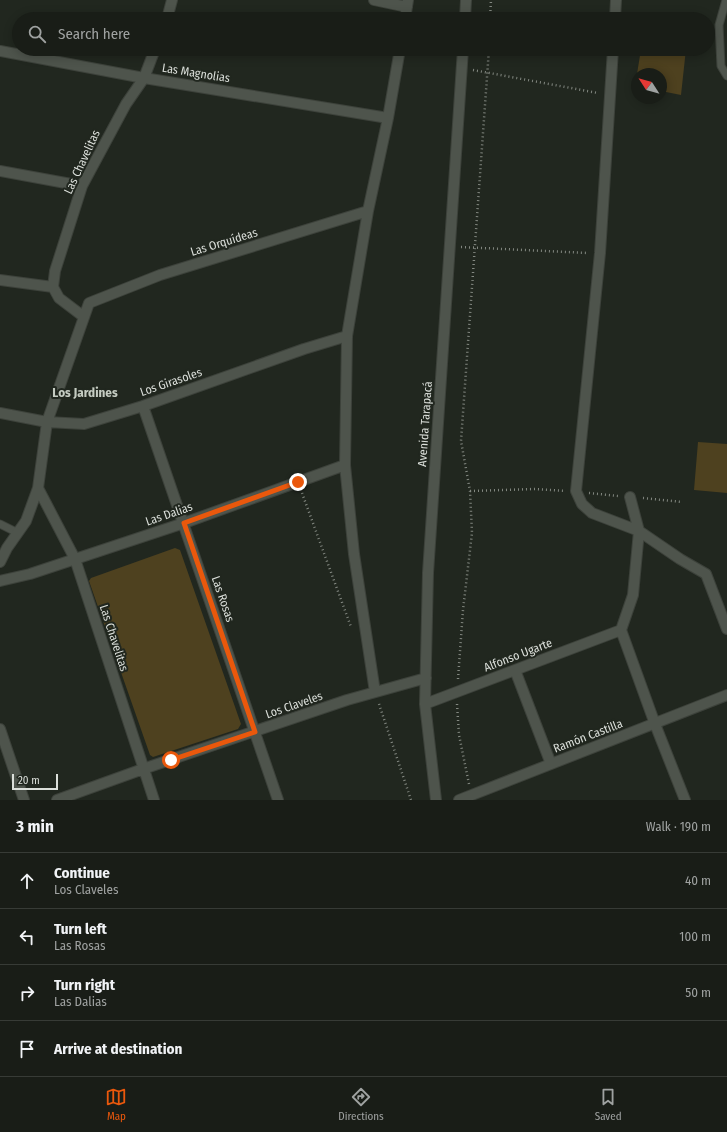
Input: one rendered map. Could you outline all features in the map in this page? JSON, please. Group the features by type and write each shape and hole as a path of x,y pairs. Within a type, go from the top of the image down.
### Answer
{"street":[{"path":"169,12 172,0"},
{"path":"374,0 408,4"},
{"path":"465,12 466,0"},
{"path":"615,12 616,0"},
{"name":"Las Magnolias","path":"0,51 12,53"},
{"name":"Las Magnolias","path":"27,56 144,78 388,118"},
{"name":"Las Chavelitas","path":"53,287 55,271 82,186 126,104 144,78 152,56"},
{"path":"375,692 354,554 346,465 347,336 368,211 388,118 399,56"},
{"name":"Avenida Tarapacá","path":"436,800 425,704 428,574 463,56"},
{"path":"613,56 600,253 576,491 582,504 592,513 639,531 680,559 706,574 727,629"},
{"path":"0,171 82,186"},
{"name":"Las Orquídeas","path":"84,317 89,303 160,275 368,211"},
{"path":"0,280 53,287 59,298 84,317 47,422 38,488 26,521 7,548 0,562"},
{"name":"Los Girasoles","path":"0,413 47,422 84,424 143,406 304,349 347,336"},
{"name":"Las Rosas","path":"143,406 278,800"},
{"name":"Las Dalias","path":"0,581 30,574 184,523 346,465"},
{"name":"Las Chavelitas","path":"38,488 75,559 154,800"},
{"path":"630,497 639,531 633,595 621,630 655,724 685,800"},
{"name":"Alfonso Ugarte","path":"425,704 621,630"},
{"path":"515,670 551,764"},
{"name":"Los Claveles","path":"58,800 143,769 347,700 426,678"},
{"name":"Ramón Castilla","path":"459,800 727,696"},
{"path":"0,729 24,800"}],"lane":[{"path":"726,0 719,25 721,66 727,76"},
{"path":"0,524 18,533"}],"path":[{"path":"490,12 491,0"},
{"path":"471,795 459,735 457,692 463,610 472,533 470,491 461,441 489,56"},
{"path":"462,68 488,71 610,95"},
{"path":"451,246 475,249 600,253"}],"shaded area":[{"path":"640,56 685,56 681,95 667,92 667,68 638,68"},
{"path":"698,442 727,444 727,493 694,490"},
{"path":"175,548 180,550 241,724 238,729 153,757 150,755 89,581 91,578"}],"district":[{"name":"Los Jardines","path":"85,392"}],"route":[{"path":"171,760 255,732 184,523 298,482"}]}
